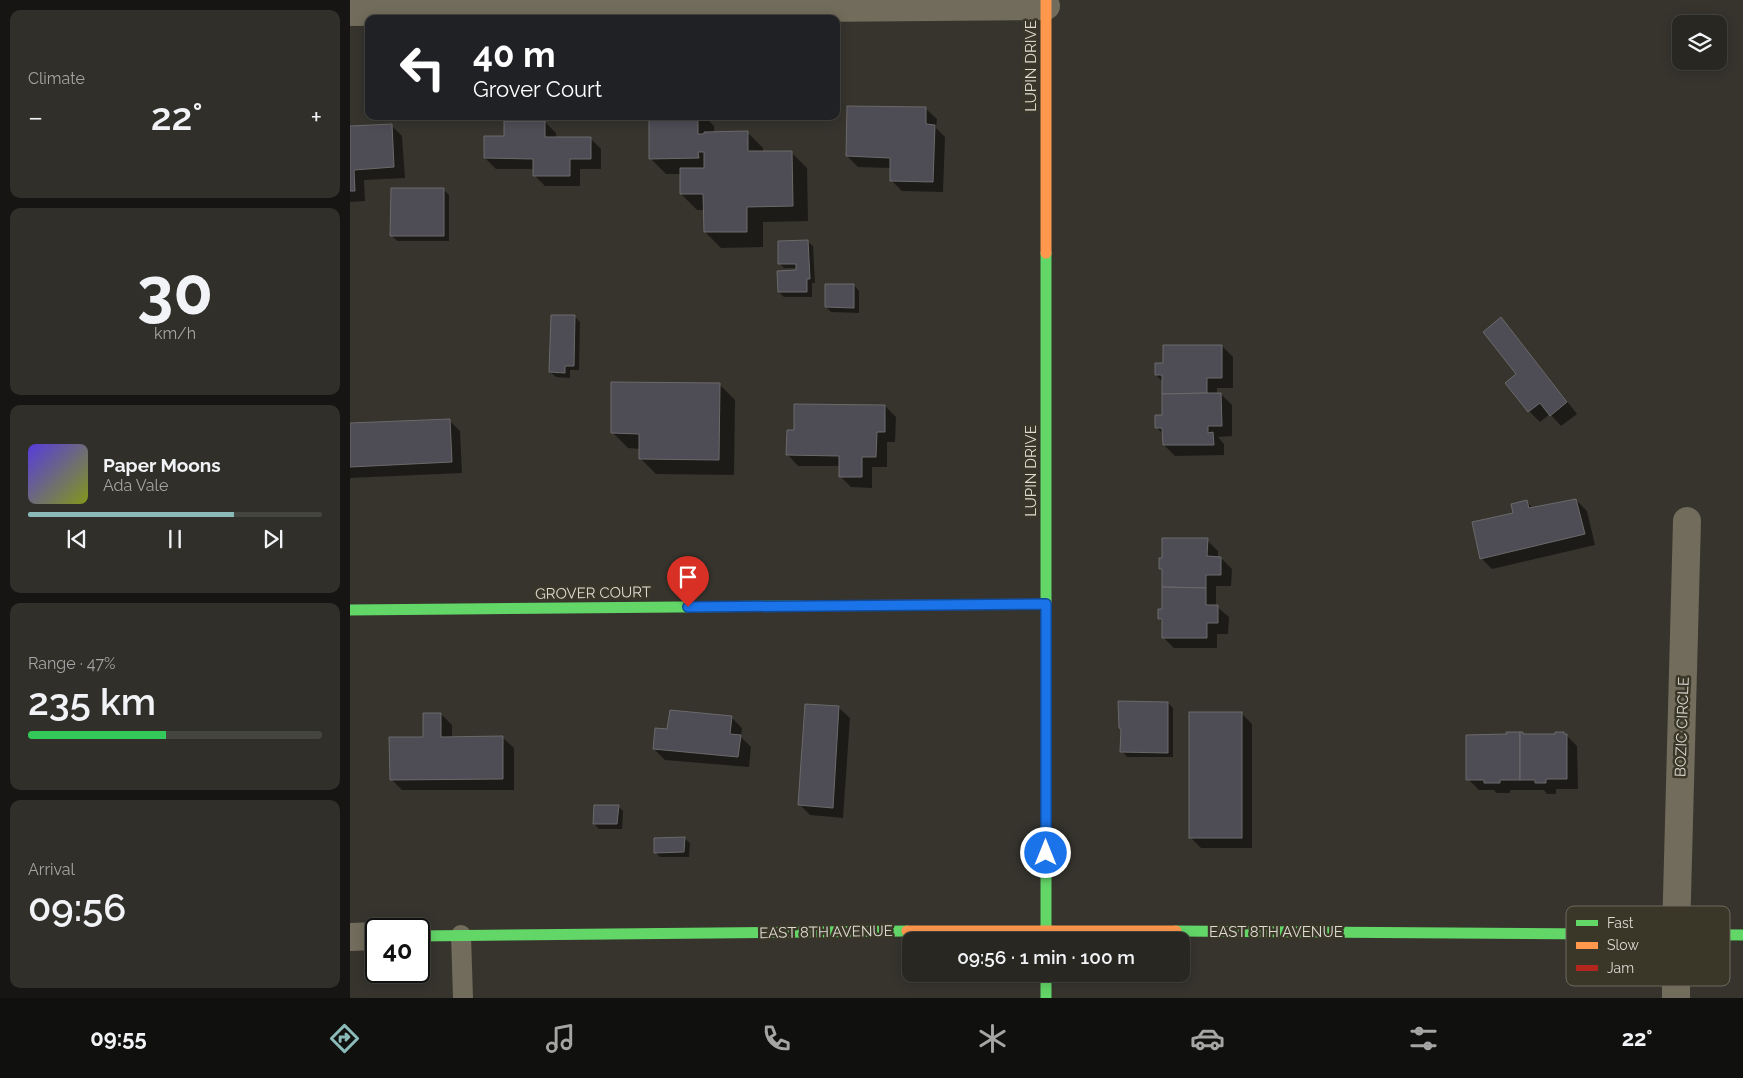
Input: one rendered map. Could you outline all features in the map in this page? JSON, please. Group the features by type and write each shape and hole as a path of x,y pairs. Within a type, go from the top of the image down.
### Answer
{"street":[{"path":"350,12 1046,3"},
{"name":"LUPIN DRIVE","path":"1046,3 1046,932"},
{"name":"BOZIC CIRCLE","path":"1677,906 1687,521"},
{"name":"GROVER COURT","path":"350,610 1046,604"},
{"name":"EAST 8TH AVENUE","path":"1190,936 1566,934"},
{"name":"EAST 8TH AVENUE","path":"1730,935 1743,935"},
{"path":"350,937 365,936"},
{"name":"EAST 8TH AVENUE","path":"430,936 902,936"},
{"path":"1046,982 1046,998"}],"lane":[{"path":"461,936 463,998"}],"building":[{"path":"847,106 926,107 926,124 935,125 933,182 890,181 890,158 846,156"},
{"path":"649,120 698,120 698,134 704,134 704,132 748,131 748,151 792,151 793,206 747,207 747,232 704,232 703,194 680,194 680,168 704,168 704,152 698,152 699,158 649,159"},
{"path":"504,121 545,121 545,137 591,137 591,159 570,159 570,176 533,176 533,159 484,158 484,136 504,136"},
{"path":"392,124 394,167 354,170 355,191 350,191 350,126"},
{"path":"391,188 444,188 444,236 390,236"},
{"path":"808,240 810,279 807,279 807,292 778,292 777,271 796,270 796,264 778,264 778,241"},
{"path":"825,284 854,284 854,308 825,307"},
{"path":"551,315 575,315 574,366 565,366 565,373 549,372"},
{"path":"1501,317 1567,402 1550,416 1540,403 1528,412 1505,383 1516,374 1483,332"},
{"path":"1163,345 1222,345 1222,378 1207,378 1207,393 1162,394 1162,375 1155,375 1155,363 1163,363"},
{"path":"611,382 720,383 719,460 639,459 639,434 611,433"},
{"path":"1221,393 1222,426 1208,426 1208,433 1213,432 1214,445 1163,445 1162,428 1155,428 1155,415 1162,415 1162,394"},
{"path":"794,404 885,405 885,432 877,432 876,457 862,457 862,477 839,477 839,456 786,455 787,430 794,430"},
{"path":"450,419 452,462 350,467 350,423"},
{"path":"1576,499 1585,534 1480,559 1472,522 1513,513 1511,504 1527,500 1529,508"},
{"path":"1162,538 1208,538 1207,556 1221,557 1221,575 1206,575 1206,588 1162,587 1162,569 1159,569 1159,558 1162,558"},
{"path":"1162,587 1206,588 1206,605 1218,605 1218,623 1207,623 1207,638 1162,638 1162,619 1158,619 1158,609 1162,609"},
{"path":"1118,701 1168,702 1168,753 1120,752 1121,729 1119,728"},
{"path":"805,704 839,706 833,808 798,805"},
{"path":"670,710 732,716 730,734 741,735 738,757 653,749 655,728 667,729"},
{"path":"1189,712 1242,712 1242,838 1189,838"},
{"path":"423,713 441,713 441,737 503,736 503,779 390,780 389,737 423,737"},
{"path":"1506,732 1520,732 1520,780 1500,780 1500,783 1484,783 1484,780 1466,780 1466,735 1507,734"},
{"path":"1520,732 1523,732 1523,734 1555,734 1555,732 1564,732 1564,734 1567,734 1567,779 1546,779 1546,783 1535,783 1535,780 1520,780"},
{"path":"594,805 619,805 617,824 593,824"},
{"path":"685,837 684,852 654,853 654,838"}],"traffic: fast":[{"path":"1046,253 1046,932"},
{"path":"350,610 802,606"},
{"path":"430,936 907,931"},
{"path":"1176,931 1566,934"},
{"path":"1730,935 1743,935"},
{"path":"1046,982 1046,998"}],"traffic: slow":[{"path":"1046,0 1046,253"},
{"path":"907,931 1176,931"}],"traffic: jam":[{"path":"802,606 1046,604"}],"route":[{"path":"688,607 1046,604 1046,853"}]}
